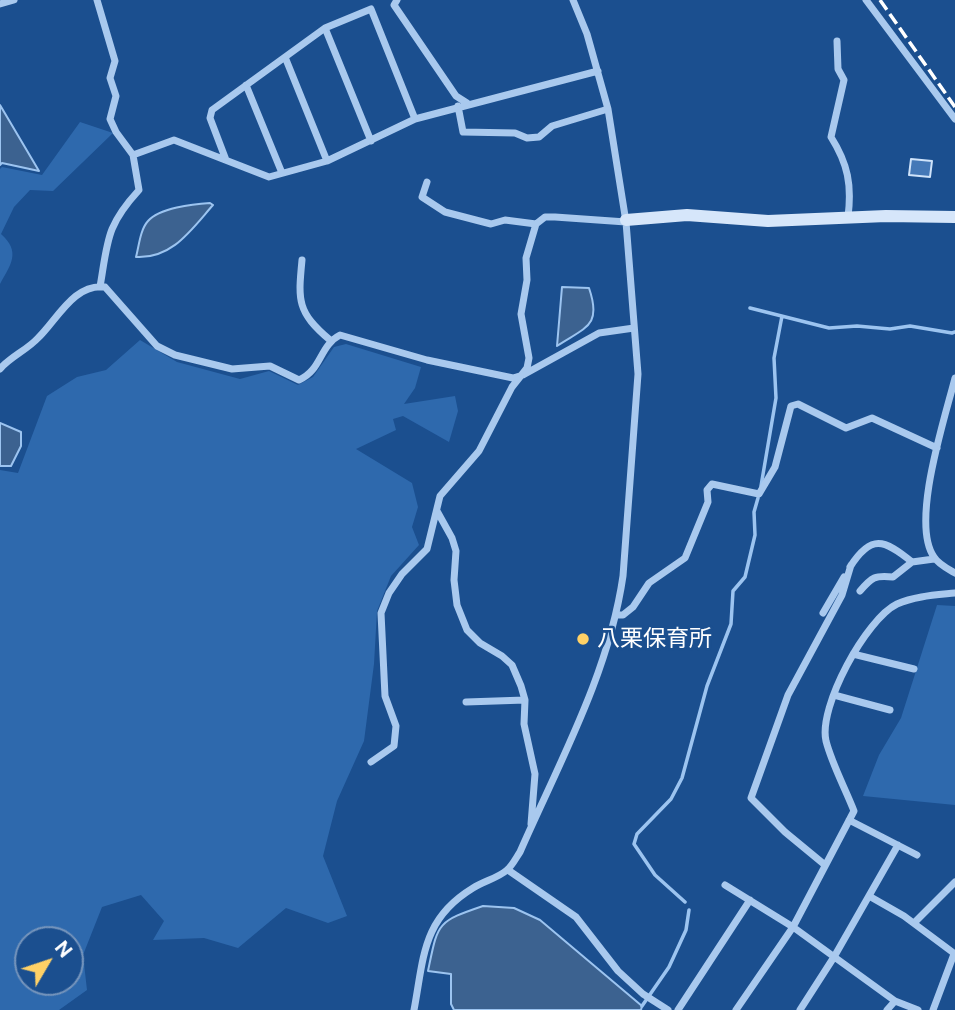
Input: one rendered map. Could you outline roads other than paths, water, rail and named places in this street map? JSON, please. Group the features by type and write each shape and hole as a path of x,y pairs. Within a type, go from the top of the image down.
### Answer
{"street":[{"path":"0,4 13,0"},
{"path":"97,0 115,61 110,78 116,96 110,119 133,155 139,190 116,216 110,229 100,287"},
{"path":"397,0 394,5 432,62 456,96 467,103"},
{"path":"414,1010 425,950 431,931 441,914 451,903 475,887 508,870 520,852 597,676 616,615 623,576 638,374 626,221 608,110 587,34 573,0"},
{"path":"866,0 955,120"},
{"path":"226,160 210,118 212,110 325,28 371,9 415,119"},
{"path":"325,28 371,141"},
{"path":"837,41 838,69 844,80 831,136 841,152 851,190 848,217"},
{"path":"285,57 327,161"},
{"path":"133,155 174,140 270,177 327,161 415,119 467,103 598,71"},
{"path":"246,85 282,173"},
{"path":"458,106 463,132 516,133 527,138 539,137 552,126 608,110"},
{"path":"427,182 422,197 446,212 491,224 505,220 536,224"},
{"path":"370,762 394,746 396,726 385,696 381,614 389,593 402,574 427,549 440,496 478,451 512,387 527,368 529,358 521,314 527,280 526,258 536,224 545,218 555,217 626,221 687,215 768,221 848,217 955,217"},
{"path":"302,260 299,295 310,323 330,340"},
{"path":"0,369 40,337 62,309 92,287 105,287 157,346 175,355 232,369 270,366 299,380 313,372 330,340 340,335 427,360 513,378 599,333 634,328"},
{"path":"955,378 937,448 925,515 926,541 934,559 955,573"},
{"path":"616,615 623,615 634,607 649,583 685,558 708,502 708,490 712,484 759,494 775,467 791,406 798,404 846,428 872,418 937,448"},
{"path":"437,511 456,551 454,580 457,605 467,630 512,666 521,686 524,724 535,774 531,827"},
{"path":"823,613 851,565 862,549 870,543 883,543 912,562"},
{"path":"860,591 871,578 893,577 912,562 934,559"},
{"path":"825,865 785,832 751,798 788,695 842,595 851,565"},
{"path":"736,1010 793,928 854,811 825,740 827,712 857,645 879,616 898,604 922,596 955,593"},
{"path":"853,654 914,668"},
{"path":"834,695 890,710"},
{"path":"466,702 524,700"},
{"path":"849,820 917,855"},
{"path":"800,1010 834,957 898,845"},
{"path":"508,870 576,917 618,971 643,994 668,1010"},
{"path":"914,923 955,882"},
{"path":"725,885 793,928 895,1001 918,1010"},
{"path":"869,896 914,923 954,954 933,1010"},
{"path":"678,1010 750,901"},
{"path":"887,1010 895,1001"}],"waterway":[{"path":"750,308 829,328 857,326 890,329 910,326 955,332"},
{"path":"761,486 776,398 774,358 782,316"},
{"path":"685,902 655,875 634,844 637,834 671,799 682,778 707,686 731,624 733,591 745,577 755,535 754,512 758,498"},
{"path":"642,1006 669,967 686,930 689,910"}],"railway":[{"path":"880,0 955,107"}],"place":[{"name":"八栗保育所","path":"583,639"}]}
